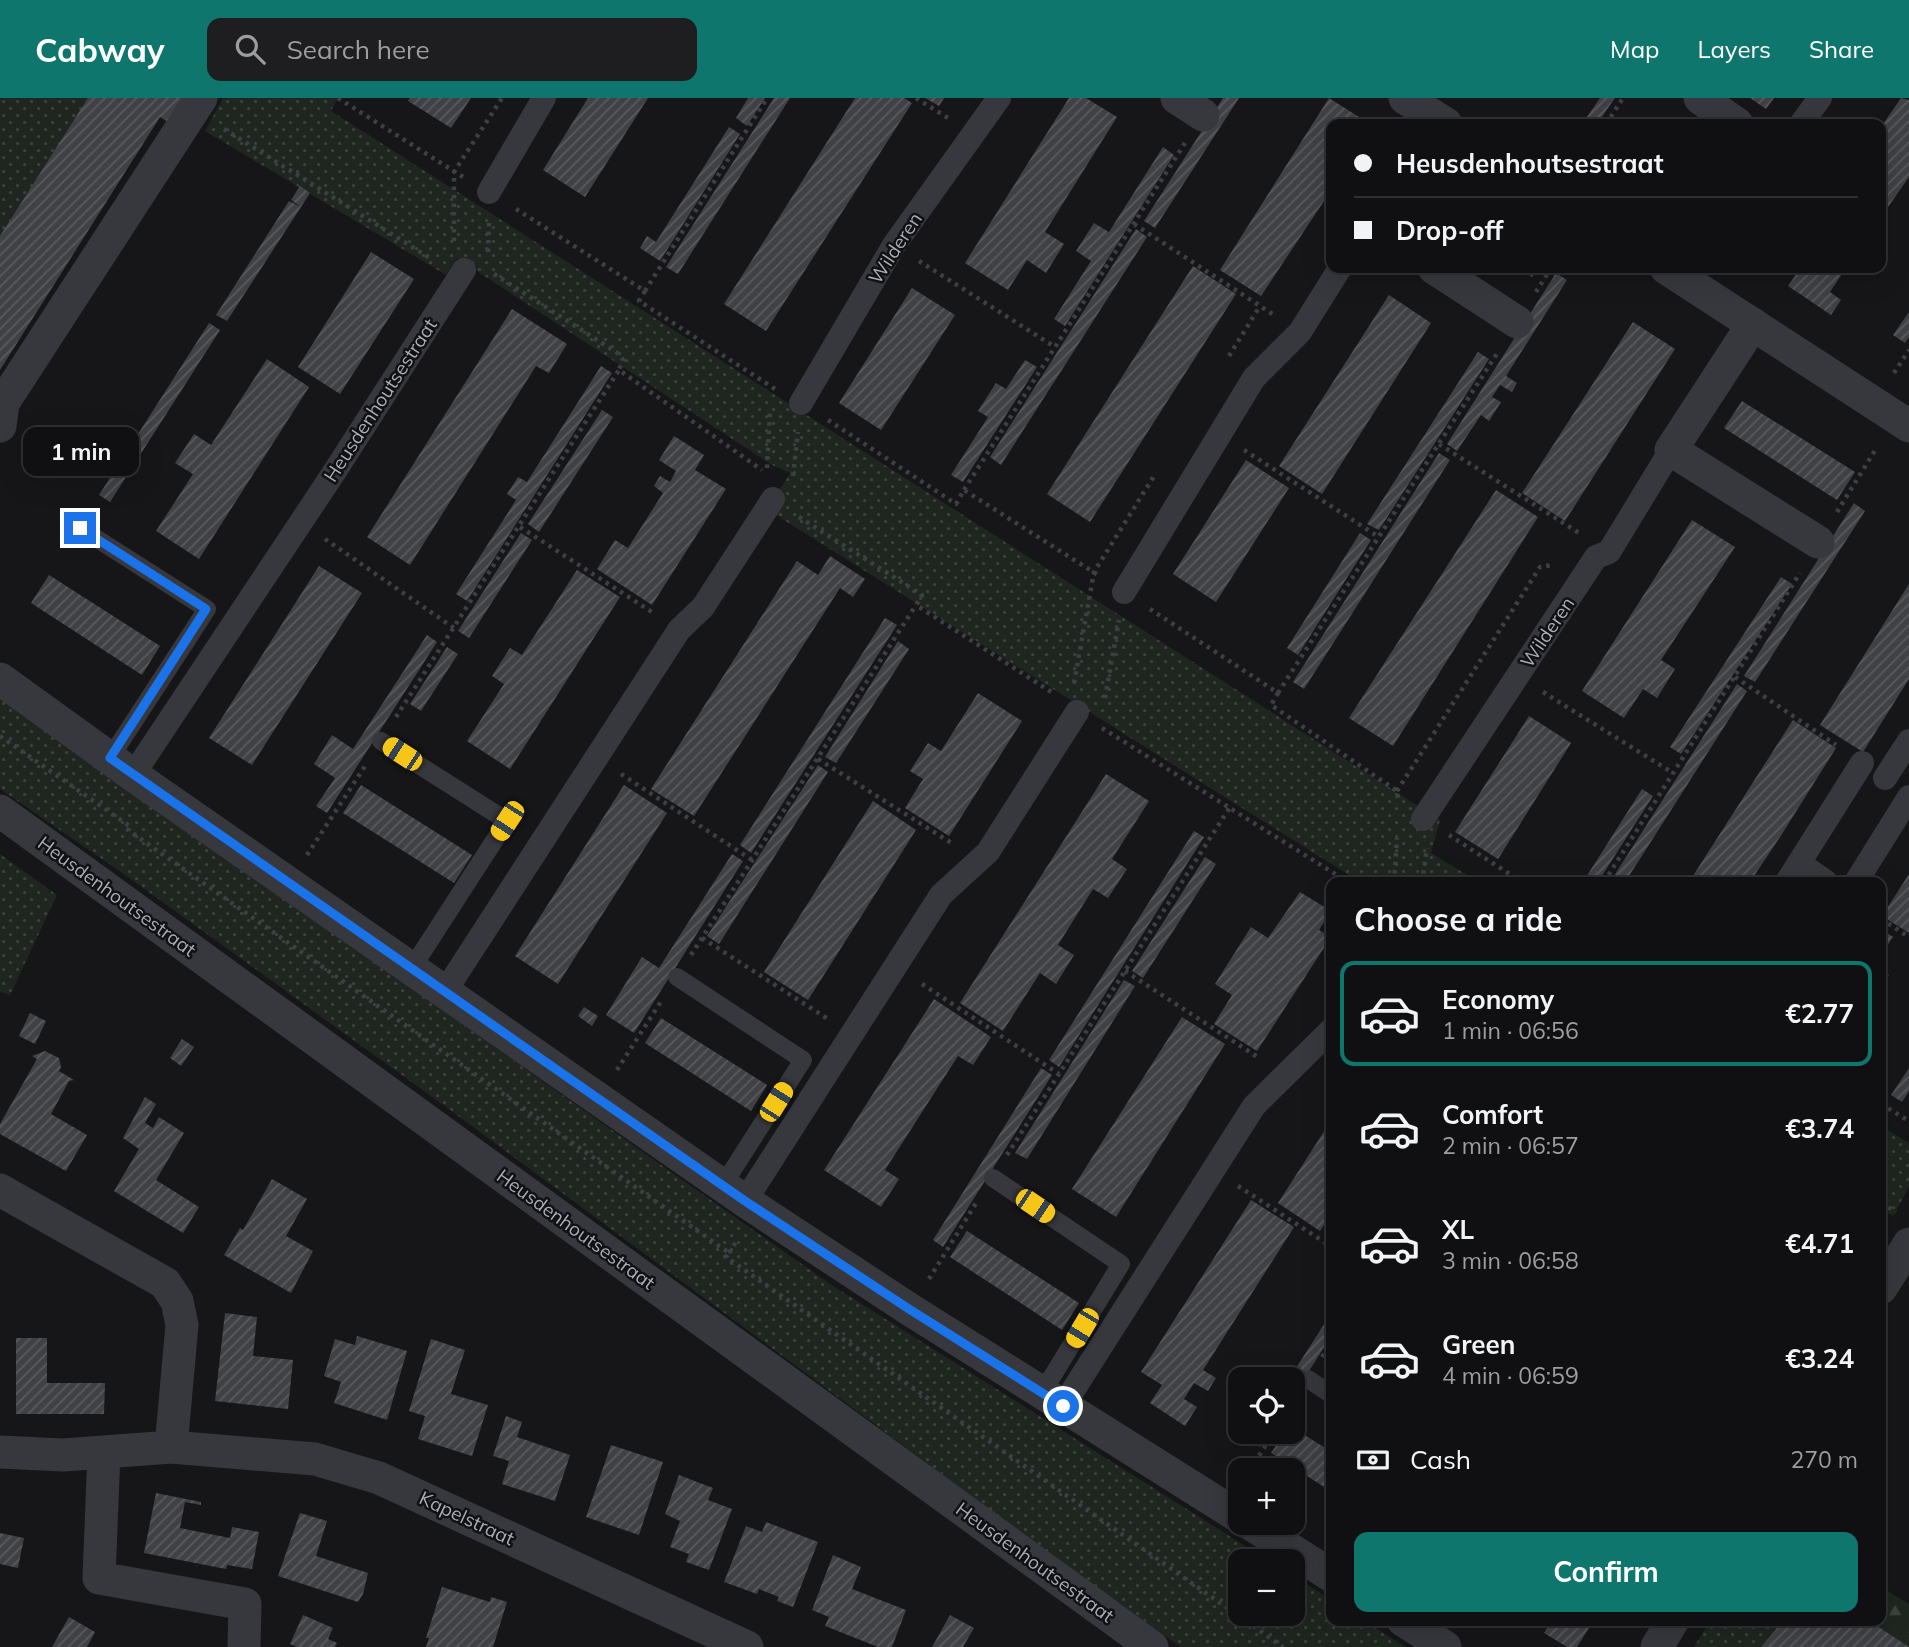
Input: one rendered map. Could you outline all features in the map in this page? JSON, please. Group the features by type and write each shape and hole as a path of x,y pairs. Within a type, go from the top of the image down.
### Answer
{"street":[{"path":"0,426 3,403 201,98"},
{"path":"489,192 544,98"},
{"name":"Wilderen","path":"801,403 894,245 999,98"},
{"path":"1700,98 1730,119"},
{"path":"1805,119 1820,98"},
{"name":"Heusdenhoutsestraat","path":"122,767 301,522 459,260"},
{"path":"1124,592 1254,378 1300,332 1337,273"},
{"path":"1442,273 1517,322"},
{"path":"1686,273 1753,324 1902,421"},
{"name":"Wilderen","path":"1423,819 1517,676 1602,555 1753,324"},
{"path":"1671,450 1818,542"},
{"path":"444,993 679,630 703,607 782,492"},
{"path":"0,679 444,993 734,1193 909,1309 1228,1510"},
{"path":"734,1193 851,1034 941,895 988,852 1075,702"},
{"path":"1885,778 1909,741"},
{"path":"1793,873 1863,763"},
{"path":"1859,877 1909,797"},
{"name":"Heusdenhoutsestraat","path":"0,811 1152,1647"},
{"path":"1053,1400 1213,1170 1254,1106 1326,1034"},
{"path":"0,1190 165,1283 177,1301 182,1325 171,1447"},
{"path":"1886,1281 1907,1251"},
{"name":"Kapelstraat","path":"0,1452 63,1455 171,1447 315,1459 379,1478 747,1647"},
{"path":"104,1452 99,1578 244,1604 244,1647"},
{"path":"1268,1535 1326,1572"},
{"path":"1412,1626 1445,1647"},
{"path":"1657,1647 1669,1626"}],"lane":[{"path":"80,528 206,609 122,767"},
{"path":"381,741 507,821 412,968"},
{"path":"677,976 803,1060 734,1193"},
{"path":"993,1178 1121,1264 1053,1400"},
{"path":"1308,1379 1326,1391"}],"path":[{"path":"338,98 645,291"},
{"path":"459,260 454,173 502,98"},
{"path":"767,98 639,300 956,504 1134,223 1190,107"},
{"path":"1609,119 1623,98"},
{"path":"488,257 489,192"},
{"path":"1134,223 1300,332"},
{"path":"1394,877 1400,804 1397,791 1271,705 1548,273"},
{"path":"290,883 619,370"},
{"path":"766,473 771,386"},
{"path":"782,492 801,403"},
{"path":"1607,877 1818,542 1902,421"},
{"path":"1220,434 1379,537"},
{"path":"1439,444 1602,555"},
{"path":"964,490 1278,693"},
{"path":"301,522 454,628"},
{"path":"520,527 679,630"},
{"path":"1397,791 1540,567 1602,555"},
{"path":"1075,702 1094,572"},
{"path":"1105,699 1124,592"},
{"path":"599,1098 916,605"},
{"path":"1517,676 1673,773"},
{"path":"1735,677 1863,763"},
{"path":"0,736 131,827 128,830 729,1253 726,1257 1283,1647"},
{"path":"596,757 752,860"},
{"path":"818,759 979,860"},
{"path":"1400,804 1514,877"},
{"path":"909,1309 1230,807"},
{"path":"1886,922 1909,937"},
{"path":"702,938 851,1034"},
{"path":"895,967 1059,1074"},
{"path":"1125,971 1286,1075"},
{"path":"1886,1107 1909,1121"},
{"path":"1213,1170 1326,1243"}],"green space":[{"path":"0,98 172,98 0,368"},
{"path":"223,98 338,98 331,111 1440,820 1431,853 1471,877 1352,877 768,510 790,473 772,465 457,258 446,275 205,131"},
{"path":"0,698 830,1284 1250,1549 1228,1549 1228,1626 1305,1626 1305,1583 1326,1596 1326,1626 1372,1626 1406,1647 1181,1647 1069,1568 442,1104 121,872 0,789"},
{"path":"0,854 57,895 10,995 0,992"},
{"path":"1886,1129 1909,1143 1909,1187 1893,1216 1886,1212"},
{"path":"1886,1590 1909,1604 1909,1647 1880,1647 1846,1626 1886,1626"},
{"path":"1707,1626 1845,1626 1880,1647 1694,1647"}],"building":[{"path":"88,98 192,98 168,122 160,117 0,370 0,236"},
{"path":"410,98 471,98 451,128 408,101"},
{"path":"588,98 648,98 585,197 543,170"},
{"path":"748,98 765,98 747,126 736,118"},
{"path":"774,98 790,98 678,274 666,267"},
{"path":"855,98 904,98 912,103 766,331 724,304"},
{"path":"925,98 944,98 939,106"},
{"path":"1069,98 1086,98 1117,117 1045,232 1064,244 1046,273 1027,260 1008,290 965,263"},
{"path":"1223,98 1239,98 1155,228 1144,221"},
{"path":"1329,98 1362,119 1326,119 1326,198 1261,296 1220,270"},
{"path":"1600,98 1615,98 1600,119 1585,119"},
{"path":"1750,98 1774,98 1766,109"},
{"path":"1901,98 1909,100 1909,177 1886,210 1886,120"},
{"path":"729,127 740,134 660,261 640,248 647,236 656,242"},
{"path":"1163,147 1174,155 1065,326 1054,319 1091,261 1076,251 1094,223 1109,232"},
{"path":"300,186 310,193 301,207 291,200"},
{"path":"289,201 301,207 227,321 216,315"},
{"path":"1136,229 1147,237 1001,465 990,457"},
{"path":"371,252 414,279 340,394 298,367"},
{"path":"1193,266 1236,294 1090,522 1047,494"},
{"path":"1556,273 1567,280 1506,376 1517,383 1512,392 1500,385 1492,397 1501,402 1489,421 1481,415 1457,451 1447,444"},
{"path":"1797,273 1843,273 1830,292 1841,300 1831,315 1788,286"},
{"path":"912,288 955,315 881,430 839,403"},
{"path":"1389,295 1431,323 1322,494 1279,466"},
{"path":"512,309 567,344 549,373 536,366 410,565 367,537"},
{"path":"1909,312 1909,337 1905,343 1893,335"},
{"path":"1633,322 1675,349 1565,521 1522,493"},
{"path":"209,323 220,330 110,502 99,495"},
{"path":"1478,352 1489,359 1379,530 1367,524"},
{"path":"267,359 309,387 199,559 156,531 193,474 175,463 194,434 211,445"},
{"path":"1025,360 1037,367 963,482 951,475 988,417 978,411 996,383 1006,389"},
{"path":"601,366 612,373 467,601 456,594 516,500 507,494 518,477 527,482"},
{"path":"1742,401 1855,472 1837,500 1724,428"},
{"path":"602,410 613,417 539,532 528,524"},
{"path":"674,436 704,455 695,470 726,489 652,605 597,569 615,540 628,548 663,493 654,486 660,476 670,482 676,471 659,460"},
{"path":"1439,453 1450,460 1304,689 1293,682"},
{"path":"1246,460 1289,488 1216,602 1173,574"},
{"path":"1496,490 1538,517 1393,746 1349,718"},
{"path":"1854,503 1865,511 1755,682 1744,676"},
{"path":"1692,520 1735,547 1661,660 1675,669 1657,698 1643,689 1624,718 1582,691"},
{"path":"521,533 532,540 469,638 458,631"},
{"path":"1360,533 1371,540 1298,655 1287,648"},
{"path":"830,556 865,579 853,597 840,588 694,816 651,789 797,561 818,575"},
{"path":"319,566 362,593 252,765 209,738"},
{"path":"577,570 620,597 510,769 467,741 504,684 492,676 510,648 522,655"},
{"path":"49,575 160,646 142,675 31,603"},
{"path":"1781,577 1792,584 1681,754 1670,747"},
{"path":"1909,584 1909,679 1863,752 1820,725"},
{"path":"885,618 897,625 751,853 740,845"},
{"path":"427,635 437,642 327,813 316,806 335,778 314,764 332,735 353,749"},
{"path":"898,641 909,649 836,763 825,757"},
{"path":"447,647 458,654 421,711 410,704"},
{"path":"1737,684 1747,691 1638,862 1628,877 1613,877"},
{"path":"978,693 1022,721 949,836 905,808 923,779 910,771 928,743 941,751"},
{"path":"1529,716 1571,743 1498,859 1455,832"},
{"path":"1793,720 1836,748 1753,877 1692,877"},
{"path":"818,765 828,772 719,944 707,936"},
{"path":"1106,774 1149,801 1112,859 1127,869 1108,898 1093,889 1058,945 1074,955 1056,984 1040,973 1003,1031 960,1003"},
{"path":"361,785 472,855 454,883 343,813"},
{"path":"624,785 667,813 558,984 515,956"},
{"path":"1642,789 1653,796 1601,877 1586,877"},
{"path":"873,801 916,830 808,1000 764,972"},
{"path":"1194,831 1204,837 1059,1067 1049,1060"},
{"path":"732,854 743,861 634,1033 606,1015 642,957 659,968"},
{"path":"1205,857 1216,864 1143,978 1132,971"},
{"path":"1909,874 1909,933 1886,919 1886,910"},
{"path":"1300,892 1326,908 1326,919 1319,930 1326,934 1326,945 1257,1051 1214,1024 1232,995 1215,984 1251,927 1268,938"},
{"path":"1886,932 1893,937 1886,948"},
{"path":"1124,980 1135,986 1027,1159 1015,1153"},
{"path":"934,999 991,1037 973,1065 958,1056 885,1170 899,1179 881,1207 824,1170"},
{"path":"584,1007 598,1016 592,1026 578,1016"},
{"path":"30,1013 46,1021 35,1044 19,1036"},
{"path":"1182,1017 1225,1044 1116,1217 1072,1189"},
{"path":"661,1018 767,1085 751,1111 645,1043"},
{"path":"182,1039 194,1047 181,1066 170,1058"},
{"path":"45,1051 59,1058 59,1071 74,1080 69,1081 51,1114 87,1135 66,1171 0,1134 0,1124 37,1059 32,1056"},
{"path":"1041,1068 1052,1075 943,1247 933,1240"},
{"path":"1909,1068 1909,1091 1902,1102 1891,1095"},
{"path":"145,1097 156,1104 145,1123 153,1128 159,1117 184,1133 156,1180 199,1207 183,1233 114,1191 139,1149 123,1138"},
{"path":"1326,1128 1326,1222 1320,1231 1278,1203"},
{"path":"272,1179 307,1199 286,1236 313,1251 291,1293 224,1255 240,1228 243,1230"},
{"path":"1251,1200 1294,1227 1203,1370 1216,1378 1208,1391 1194,1383 1184,1399 1197,1407 1185,1426 1150,1403 1162,1385 1141,1372"},
{"path":"967,1231 1079,1303 1062,1330 950,1257"},
{"path":"225,1313 257,1317 253,1356 293,1360 288,1409 215,1401"},
{"path":"1326,1321 1326,1344 1305,1377 1305,1367 1297,1367"},
{"path":"357,1336 407,1351 387,1420 334,1403 341,1382 324,1376 335,1339 355,1345"},
{"path":"16,1338 47,1338 47,1383 105,1383 104,1414 16,1414"},
{"path":"431,1339 465,1350 451,1394 488,1405 472,1456 418,1439 425,1416 409,1411"},
{"path":"506,1416 522,1422 517,1437 570,1455 555,1501 502,1484 509,1461 493,1456"},
{"path":"1305,1435 1326,1448 1326,1488 1305,1475 1305,1458 1279,1458 1271,1453 1277,1444 1305,1444"},
{"path":"611,1445 663,1462 639,1535 586,1517"},
{"path":"679,1475 713,1488 708,1500 732,1509 709,1570 686,1562 689,1554 670,1547 680,1521 665,1514"},
{"path":"156,1493 201,1502 201,1505 185,1502 180,1528 230,1538 232,1527 259,1532 252,1569 227,1565 226,1569 144,1553"},
{"path":"300,1513 327,1521 316,1556 368,1573 363,1594 358,1602 278,1576"},
{"path":"766,1522 818,1542 793,1607 777,1601 779,1597 759,1589 757,1594 724,1582 746,1526 762,1532"},
{"path":"0,1533 24,1538 18,1568 0,1564"},
{"path":"833,1555 861,1567 852,1589 906,1610 892,1647 878,1647 825,1626 829,1617 812,1610"},
{"path":"442,1587 490,1602 491,1597 507,1602 493,1647 426,1647 429,1638 426,1638"},
{"path":"303,1615 333,1628 328,1639 337,1643 335,1647 297,1647 290,1644"},
{"path":"950,1615 974,1628 963,1647 932,1647"},
{"path":"69,1617 95,1632 87,1647 52,1647"},
{"path":"1548,1626 1590,1626 1577,1647 1567,1647 1544,1633"},
{"path":"1877,1626 1909,1647 1761,1647 1778,1627"}],"route":[{"path":"80,528 206,609 110,758 745,1201 1063,1406"}]}
